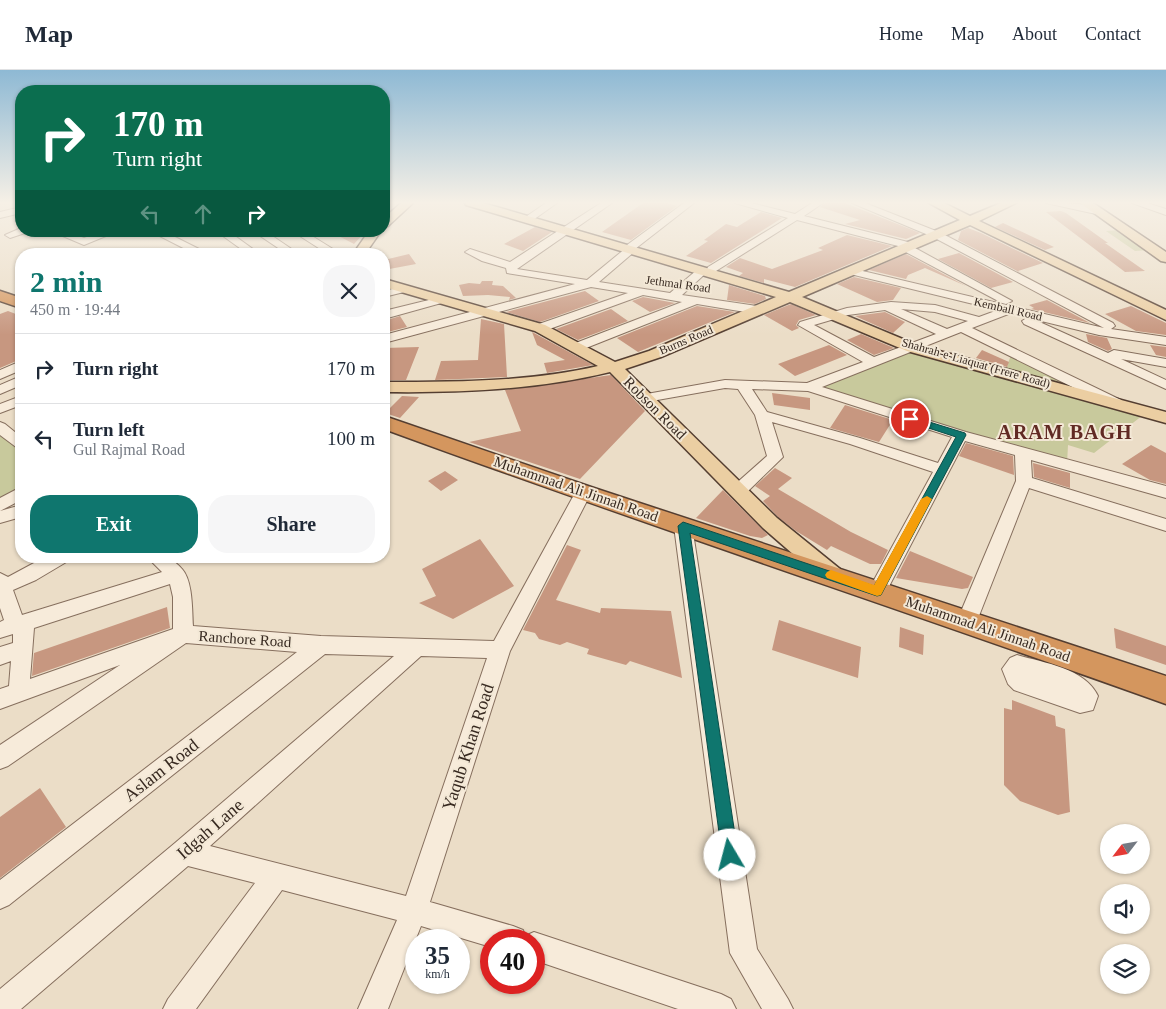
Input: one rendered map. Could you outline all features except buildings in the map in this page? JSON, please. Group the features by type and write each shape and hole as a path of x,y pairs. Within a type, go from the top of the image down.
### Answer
{"highway":[{"path":"0,284 15,288"},
{"path":"0,296 15,301"},
{"name":"Muhammad Ali Jinnah Road","path":"390,424 583,493 832,575 1166,690"}],"main road":[{"name":"Shahrah-e-Liaquat (Frere Road)","path":"627,247 790,297 912,348 1166,418"},
{"name":"Burns Road","path":"390,387 520,382 553,379 615,368 655,354 909,247"},
{"path":"1023,247 1166,316"},
{"path":"1150,247 1166,258"},
{"name":"Robson Road","path":"390,285 482,313 540,328 615,368 787,538 832,575"}],"street":[{"path":"470,252 486,260 512,266 541,247"},
{"path":"672,297 707,270 746,247"},
{"path":"909,247 938,265 1028,313"},
{"path":"959,247 1125,335"},
{"path":"390,337 588,284 631,248"},
{"path":"899,283 938,265"},
{"name":"Jethmal Road","path":"512,266 511,271 757,310"},
{"name":"Kemball Road","path":"850,271 1099,331 1166,341"},
{"path":"390,292 404,289"},
{"path":"540,328 642,292"},
{"path":"390,313 440,300"},
{"path":"578,347 697,300"},
{"path":"873,362 799,328 832,314 881,305 937,309 979,322"},
{"path":"881,305 947,334"},
{"path":"809,387 1009,310 1166,386"},
{"path":"962,328 1119,404"},
{"path":"1091,350 1166,363"},
{"path":"0,375 15,368"},
{"path":"0,390 15,383"},
{"path":"646,398 725,384 809,387 961,435 1166,492"},
{"path":"738,491 775,457 762,415 742,384"},
{"path":"0,409 15,403"},
{"path":"762,415 855,441 943,470"},
{"path":"0,427 15,439"},
{"path":"877,591 961,435"},
{"path":"967,621 1024,481 1024,452"},
{"path":"1024,481 1166,525"},
{"name":"Yaqub Khan Road","path":"373,1009 414,911 500,650 583,493"},
{"path":"0,505 15,496"},
{"path":"0,517 15,513"},
{"path":"683,526 744,954 778,1009"},
{"path":"20,692 24,626 14,621 1,585 30,575 50,563"},
{"path":"0,758 182,634 182,597 177,575 163,563"},
{"path":"0,630 177,575"},
{"name":"Ranchore Road","path":"0,698 182,634 321,645 500,650"},
{"name":"Aslam Road","path":"0,896 321,645"},
{"name":"Idgah Lane","path":"0,1008 184,852 418,647"},
{"path":"0,656 22,648"},
{"path":"184,852 414,911 480,930"},
{"path":"178,1009 277,876"},
{"path":"545,950 720,1009"}],"green space":[{"path":"1129,247 1145,247 1150,250 1135,251"},
{"name":"ARAM BAGH","path":"912,348 1005,372 1012,352 1147,412 1094,453 1068,445 1067,464 809,387"},
{"path":"0,427 15,439 15,496 0,505"}],"slow traffic":[{"path":"831,575 877,591 927,499"}],"district":[{"name":"ARAM BAGH","path":"1065,432"}],"route":[{"path":"730,855 683,526 877,591 961,435 910,419"}]}
